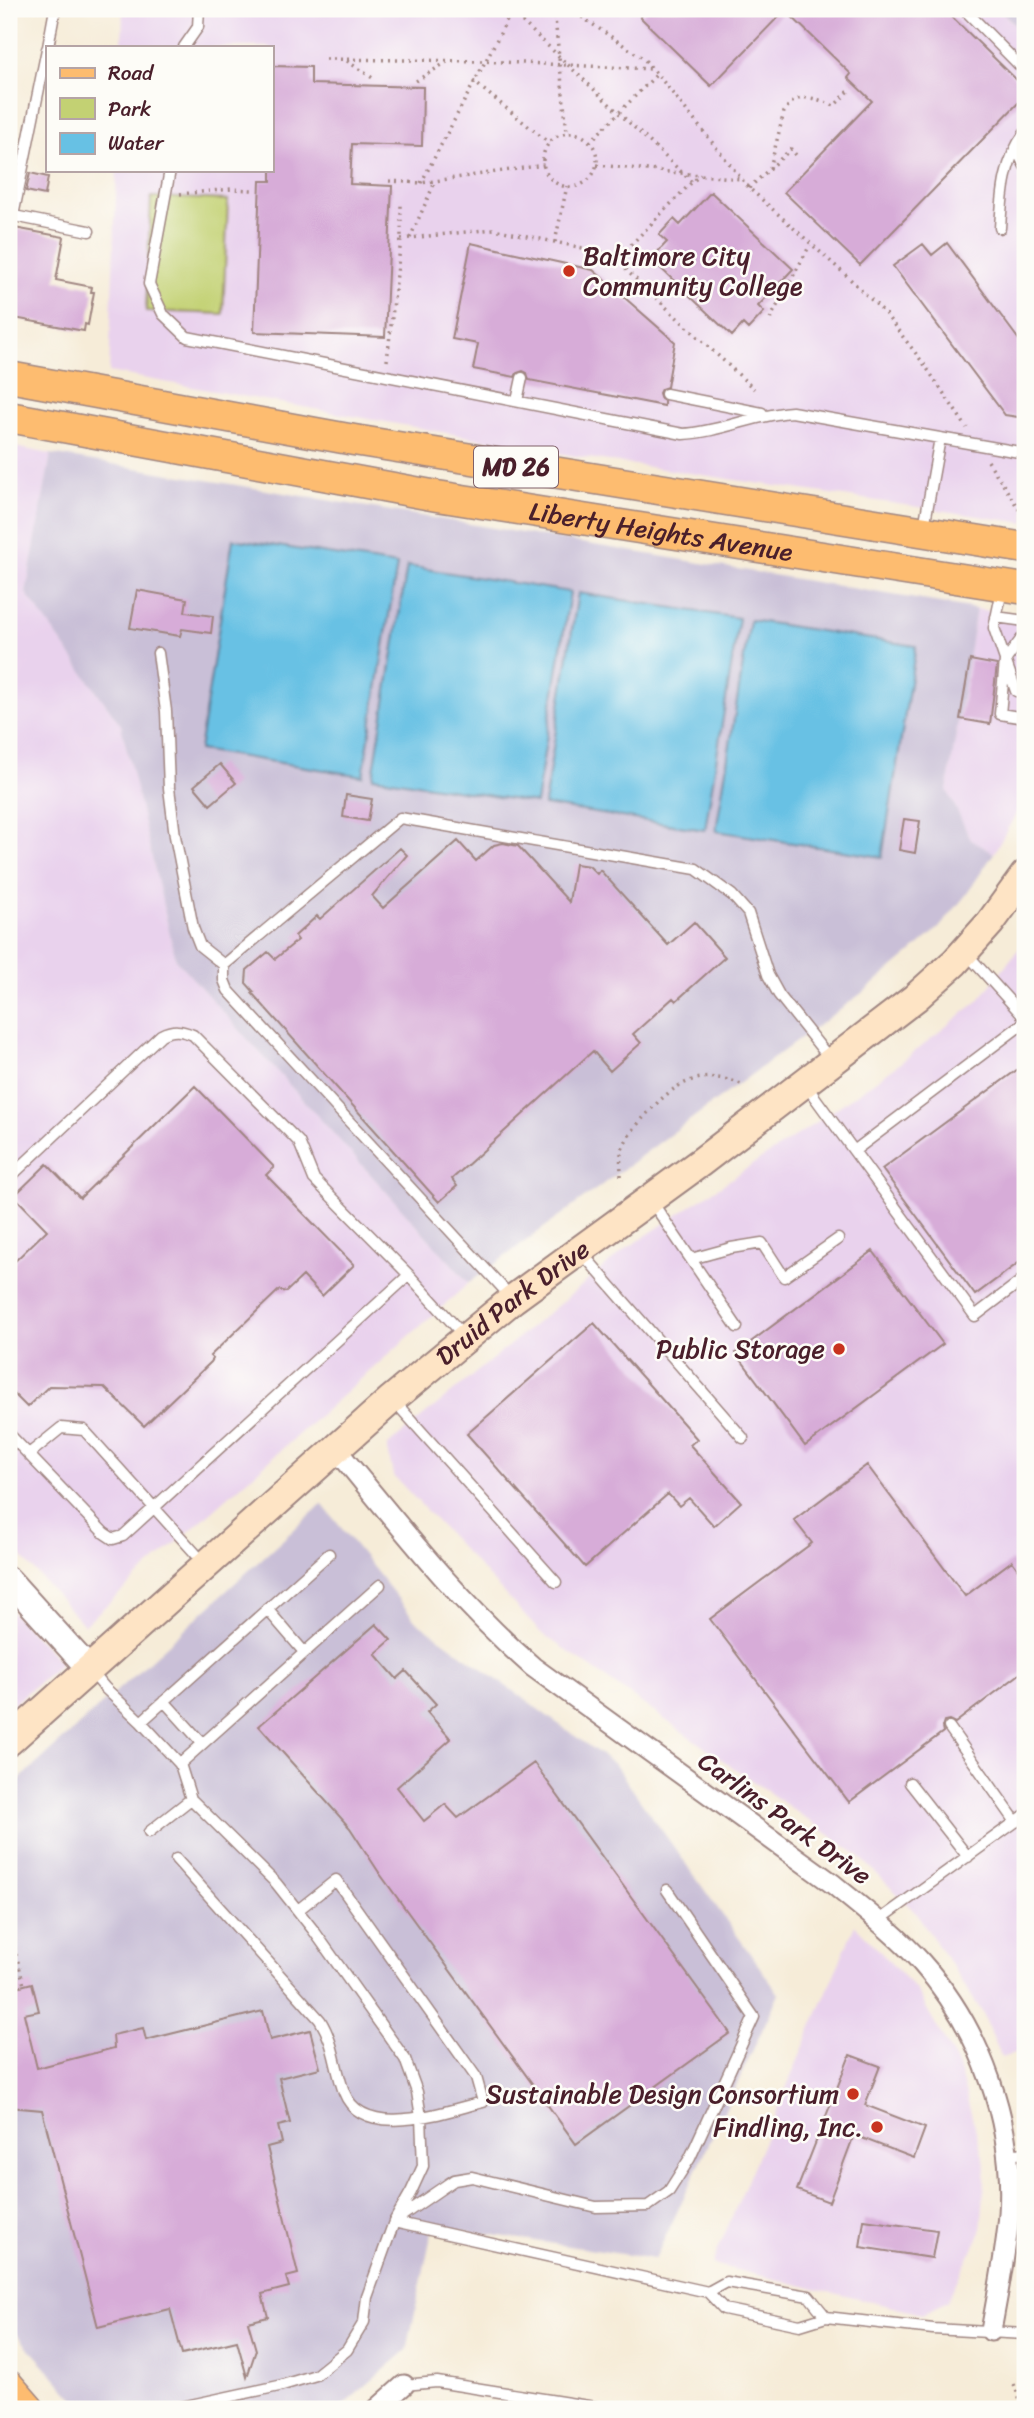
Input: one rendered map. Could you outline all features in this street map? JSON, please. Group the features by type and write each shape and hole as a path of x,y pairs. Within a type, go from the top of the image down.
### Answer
{"main road":[{"name":"Liberty Heights Avenue","path":"9,377 368,442 1021,547"},
{"name":"Liberty Heights Avenue","path":"9,417 450,498 1014,587"},
{"name":"Druid Park Drive","path":"9,1741 336,1448 465,1338 578,1249 805,1083 915,998 990,923 1025,875"}],"street":[{"name":"Carlins Park Drive","path":"336,1448 451,1588 494,1633 533,1667 834,1884 922,1963 953,2005 978,2048 1016,2154 1003,2265 991,2330"},
{"path":"9,1580 90,1670"},
{"path":"377,2409 404,2385"}],"lane":[{"path":"47,46 55,9"},
{"path":"185,46 198,27 199,9"},
{"path":"964,9 1025,71"},
{"path":"46,53 11,216 89,232"},
{"path":"1000,228 1002,191 1016,149 1025,133"},
{"path":"1016,149 1025,166"},
{"path":"170,172 149,284 163,314 187,337 683,434 703,433 766,414 792,412 1025,453"},
{"path":"517,401 522,378"},
{"path":"666,394 766,414"},
{"path":"924,531 940,438"},
{"path":"1014,587 996,617 994,628 1016,691"},
{"path":"996,617 1025,621"},
{"path":"1025,634 1005,661 1000,714 1025,718"},
{"path":"1005,661 1022,651"},
{"path":"158,653 166,711 169,788 175,836 193,929 200,946 223,965 228,990 513,1299"},
{"path":"1005,661 1018,677"},
{"path":"223,965 400,818 696,869 732,895 748,913 768,975 779,995 832,1062"},
{"path":"854,1151 1025,1020 964,951"},
{"path":"9,1178 161,1035 171,1030 182,1030 193,1035 299,1142 314,1179 409,1275 465,1338"},
{"path":"805,1083 975,1316 1025,1278"},
{"path":"649,1199 737,1327"},
{"path":"691,1259 762,1243 784,1277 838,1239"},
{"path":"578,1249 743,1438"},
{"path":"9,1434 104,1534 113,1539 123,1535 409,1275"},
{"path":"392,1399 556,1582"},
{"path":"29,1454 61,1428 84,1430 206,1566"},
{"path":"141,1722 329,1554"},
{"path":"180,1764 380,1585"},
{"path":"267,1609 304,1653"},
{"path":"90,1670 180,1764 191,1799 276,1883 298,1910 405,2059 417,2092 421,2117 423,2166 394,2221 367,2297 363,2322 348,2350 316,2375 279,2386 172,2409"},
{"path":"164,1701 202,1743"},
{"path":"949,1727 1016,1822"},
{"path":"910,1783 968,1857"},
{"path":"149,1832 191,1799"},
{"path":"878,1921 1025,1815"},
{"path":"176,1859 320,2020 328,2035 344,2093 353,2108 368,2118 377,2120 421,2117 483,2102 477,2077 336,1880 298,1910"},
{"path":"394,2221 454,2180 472,2177 596,2207 648,2206 669,2191 690,2158 754,2017 667,1890"},
{"path":"394,2221 708,2292 724,2309 800,2325 826,2317 933,2329 991,2330 1025,2334"},
{"path":"708,2292 726,2282 809,2297 826,2317"},
{"path":"404,2385 437,2382 569,2406 607,2409"}],"path":[{"path":"554,9 567,133"},
{"path":"570,9 644,59 749,188 883,311 924,364 1022,514 1021,547"},
{"path":"421,183 512,10 692,182"},
{"path":"326,59 484,61 651,69"},
{"path":"345,60 374,79"},
{"path":"416,81 449,61"},
{"path":"590,142 657,74"},
{"path":"473,81 549,143"},
{"path":"770,168 784,112 789,104 800,97 819,99 834,107 852,88"},
{"path":"567,133 576,133 590,142 595,149 597,165 594,173 583,184 567,186 552,180 544,165 545,150 549,143 567,133"},
{"path":"749,188 791,149 796,155"},
{"path":"389,181 435,182 544,165"},
{"path":"597,165 741,179"},
{"path":"620,256 701,175"},
{"path":"410,238 435,182"},
{"path":"555,242 567,186"},
{"path":"178,194 231,189 252,190"},
{"path":"386,376 401,239 401,201"},
{"path":"401,239 494,229 620,256"},
{"path":"770,319 810,245"},
{"path":"620,256 627,271 754,389"},
{"path":"621,1176 621,1154 626,1140 660,1098 677,1085 709,1076 744,1085"},
{"path":"9,1927 24,1985"},
{"path":"1014,2384 1023,2409"}],"shaded area":[{"name":"Baltimore City Community College","path":"123,9 998,9 1025,35 1025,523 575,456 109,372 117,172 273,172 273,46 122,46"},
{"path":"999,9 1025,9 1025,35"},
{"path":"9,446 51,454 26,593 121,725 176,960 469,1283 84,1625 9,1543"},
{"path":"51,454 976,609 947,790 971,840 994,853 966,895 939,928 866,990 469,1283 176,960 121,725 26,593"},
{"path":"976,609 1025,616 1025,798 994,853 971,840 947,790"},
{"path":"1025,941 1025,2084 1017,2052 1002,2058 982,2012 917,1914 858,1855 540,1632 393,1475 387,1446 626,1249 899,1064 978,1001"},
{"path":"322,1504 416,1621 615,1765 779,1994 655,2259 433,2226 407,2350 339,2409 84,2409 9,2326 9,1789"},
{"path":"9,1609 61,1663 9,1708"},
{"path":"855,1925 917,1991 957,2063 986,2167 981,2232 947,2301 922,2314 712,2264"}],"green space":[{"path":"151,197 228,200 223,314 146,311"}],"water":[{"path":"233,539 397,565 363,776 199,750"},
{"path":"407,566 570,592 536,803 373,777"},
{"path":"578,593 739,618 705,830 544,805"},
{"path":"750,620 916,646 882,857 716,831"}],"building":[{"path":"648,9 944,9 1025,88 1025,96 860,265 784,192 872,101 848,78 851,74 785,10 711,86 640,17"},
{"path":"273,66 311,67 311,84 423,87 422,146 352,144 350,184 392,186 385,337 254,332 260,181 271,181"},
{"path":"30,173 48,177 45,195 26,191"},
{"path":"711,192 793,269 758,306 764,312 748,329 743,324 732,336 651,259 667,242 659,235 674,219 680,225"},
{"path":"9,227 64,237 56,280 92,287 91,292 94,292 88,325 85,324 84,331 9,317"},
{"path":"471,243 593,270 675,342 667,387 659,393 664,406 529,380 527,373 523,371 515,377 473,369 478,344 452,339"},
{"path":"947,243 1025,348 1025,418 1005,415 893,266 923,244 932,255"},
{"path":"137,590 187,599 185,612 213,616 211,633 182,629 180,636 130,628"},
{"path":"970,660 997,665 990,724 960,719"},
{"path":"220,764 236,783 210,805 194,786"},
{"path":"346,795 372,799 368,821 343,817"},
{"path":"904,819 920,821 915,853 899,850"},
{"path":"458,841 476,861 494,845 503,843 518,846 569,902 575,864 589,866 597,874 600,870 668,945 694,922 725,957 676,1001 673,998 633,1034 641,1043 610,1071 593,1051 452,1179 457,1186 439,1202 252,993 254,992 246,983 247,970 268,952 275,959 298,940 295,936 317,916 320,919 400,848 407,855 372,896 383,908"},
{"path":"1025,1064 1025,1258 975,1295 882,1169"},
{"path":"195,1086 274,1167 266,1175 354,1265 322,1296 303,1276 286,1292 279,1290 210,1356 213,1359 211,1362 144,1426 104,1387 49,1386 27,1407 9,1389 9,1267 47,1230 14,1196 47,1164 80,1198"},
{"name":"Public Storage","path":"873,1251 943,1344 805,1446 736,1353"},
{"path":"594,1323 697,1439 690,1445 741,1502 714,1526 689,1498 679,1506 668,1494 585,1567 467,1434"},
{"path":"867,1465 965,1596 1012,1561 1025,1579 1025,1670 955,1723 944,1721 943,1732 849,1802 710,1619 812,1543 794,1520"},
{"path":"376,1624 391,1640 375,1654 397,1679 406,1671 436,1704 427,1712 451,1739 397,1787 424,1821 445,1804 458,1818 534,1763 730,2033 576,2144 380,1874 350,1828 259,1726"},
{"path":"15,1978 17,1987 32,1983 39,2011 24,2014 37,2068 114,2048 113,2035 143,2028 146,2040 263,2011 270,2040 310,2030 320,2068 279,2078 290,2123 278,2126 282,2143 267,2147 298,2274 286,2277 289,2287 262,2294 268,2317 248,2322 256,2350 247,2377 237,2341 182,2354 170,2309 98,2327 42,2110 9,2107 9,1979"},
{"path":"850,2055 880,2066 865,2105 925,2128 914,2158 854,2135 829,2202 797,2190"},
{"path":"864,2220 937,2230 932,2258 860,2247"}],"place":[{"name":"Baltimore City Community College","path":"569,271"},
{"name":"Public Storage","path":"839,1349"},
{"name":"Sustainable Design Consortium","path":"853,2094"},
{"name":"Findling, Inc.","path":"877,2127"}]}
